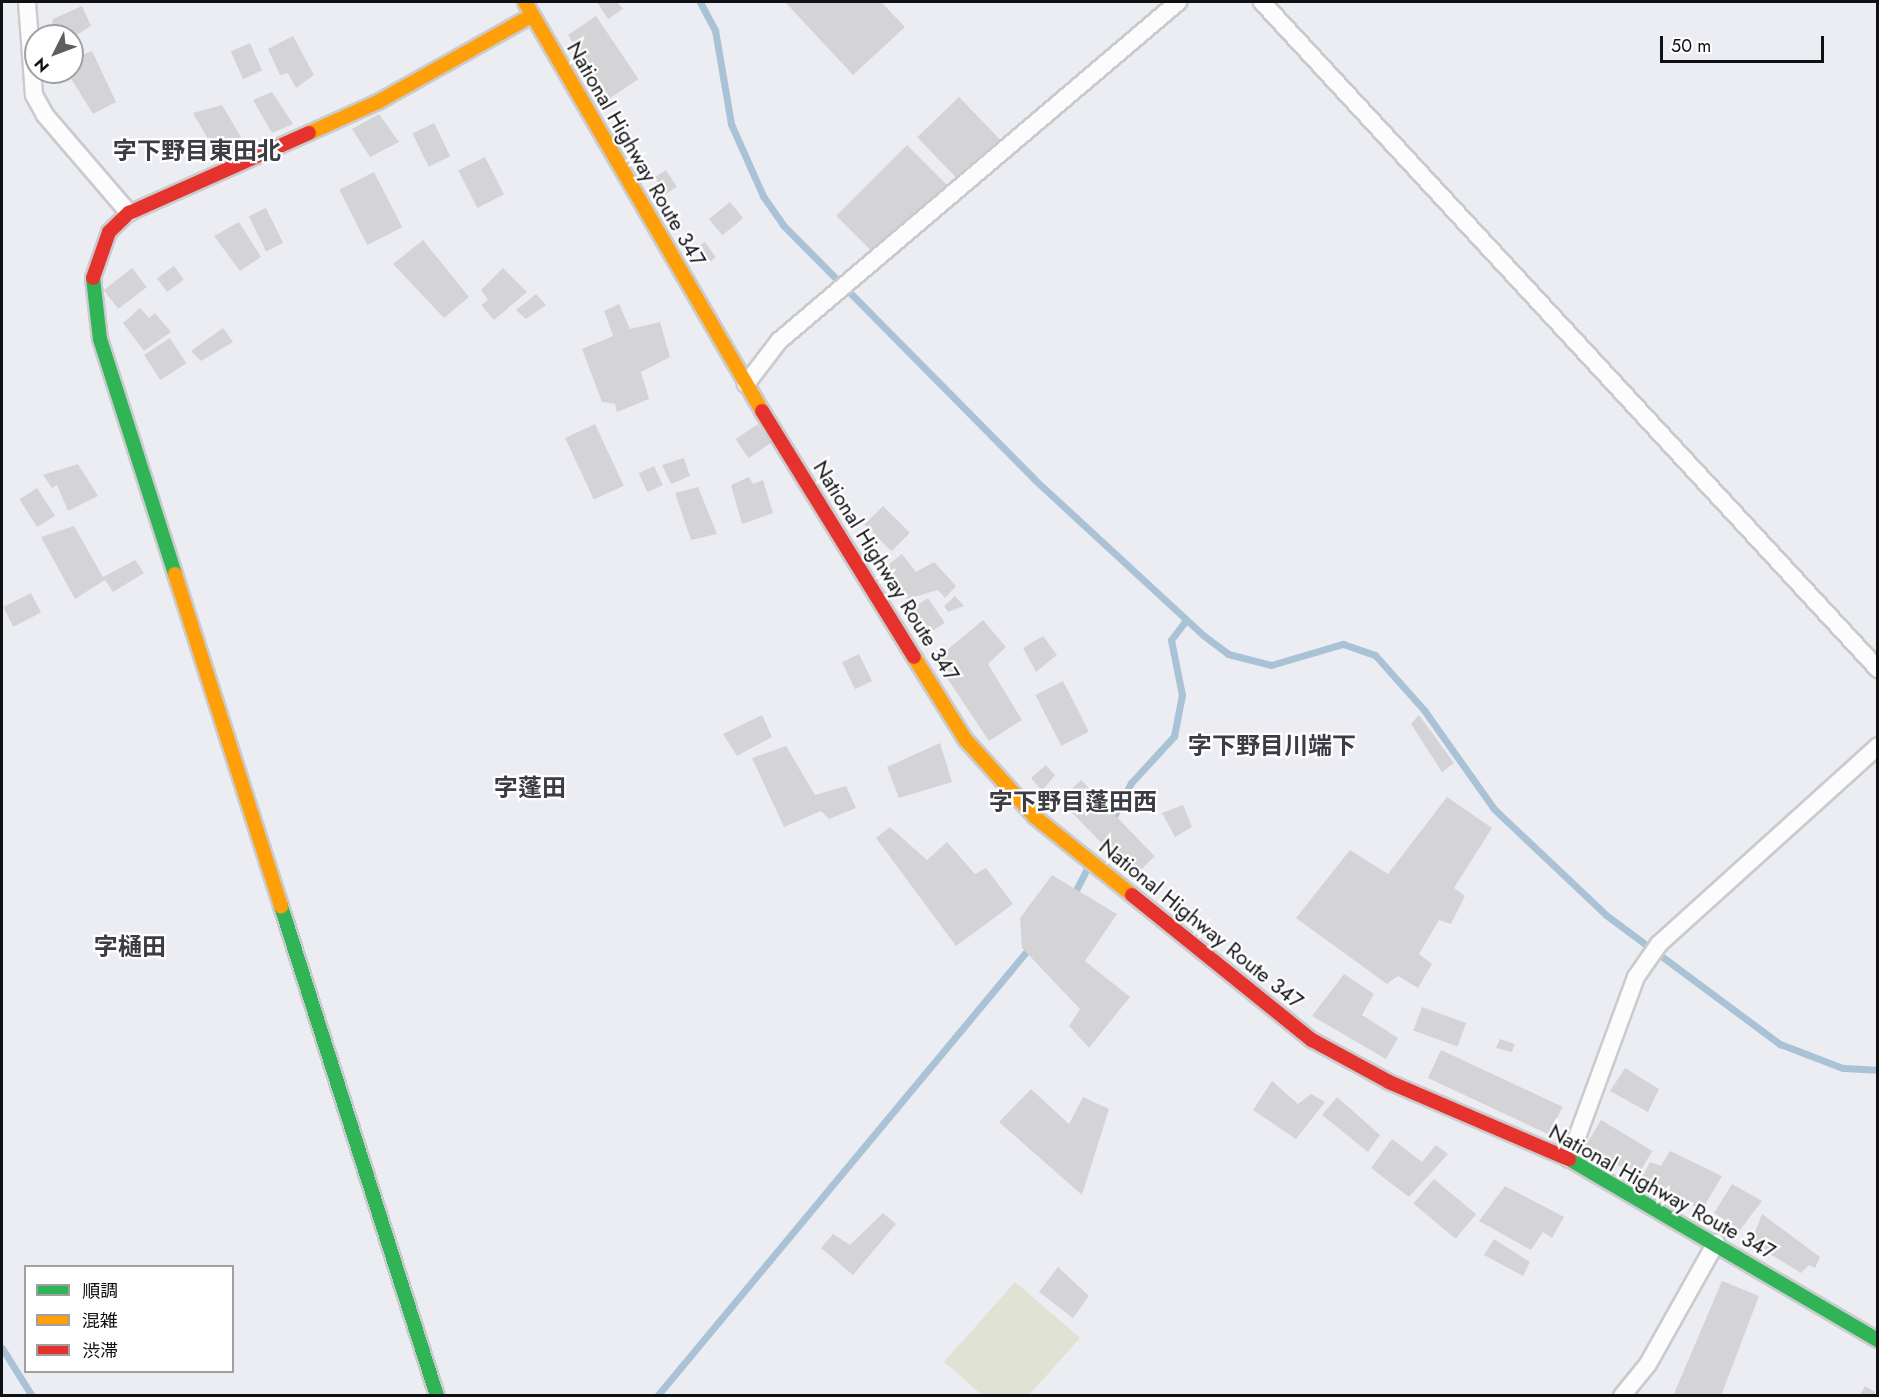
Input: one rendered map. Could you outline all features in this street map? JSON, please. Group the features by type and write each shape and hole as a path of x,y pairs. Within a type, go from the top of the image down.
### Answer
{"main road":[{"name":"National Highway Route 347","path":"525,2 531,16 746,384 965,739 1035,817 1312,1040 1389,1083 1569,1159 1716,1243 1878,1340"},
{"path":"437,1395 96,323 92,281 98,254 109,232 129,213 378,102 531,16"}],"street":[{"path":"27,2 34,95 129,213"},
{"path":"746,384 779,341 830,302 1178,2"},
{"path":"1262,2 1878,669"},
{"path":"1569,1159 1610,1042 1647,961 1659,944 1878,746"},
{"path":"1622,1395 1648,1364 1716,1243"}],"shaded area":[{"path":"1015,1282 1080,1338 1029,1395 982,1395 944,1362"}],"building":[{"path":"597,2 617,2 623,9 608,19"},
{"path":"785,2 881,2 905,27 853,75"},
{"path":"82,6 91,26 84,30 84,24 52,24 53,19"},
{"path":"596,16 638,79 610,98 568,35"},
{"path":"293,36 314,75 296,88 288,73 280,75 268,49"},
{"path":"250,43 262,70 243,79 231,52"},
{"path":"92,51 116,102 93,114 74,84 84,84 84,54"},
{"path":"272,92 293,124 272,133 253,100"},
{"path":"959,97 1001,141 960,181 917,137"},
{"path":"222,105 245,144 219,158 193,113"},
{"path":"379,114 399,142 370,157 352,129"},
{"path":"434,123 450,156 429,167 412,134"},
{"path":"907,145 949,187 878,257 836,216"},
{"path":"485,157 504,194 477,208 458,171"},
{"path":"666,170 677,187 665,194 654,178"},
{"path":"374,172 402,227 367,245 339,190"},
{"path":"730,202 743,218 722,235 709,219"},
{"path":"266,208 283,243 266,251 249,216"},
{"path":"239,222 261,257 240,271 214,236"},
{"path":"423,240 469,297 444,318 393,264"},
{"path":"705,242 716,258 707,264 696,248"},
{"path":"174,266 184,280 167,292 157,278"},
{"path":"132,268 147,287 118,309 104,290"},
{"path":"503,268 527,292 494,320 481,305 488,300 481,290"},
{"path":"536,294 546,305 526,319 516,310"},
{"path":"619,304 630,329 660,322 670,357 641,372 649,399 617,412 615,404 602,402 582,349 613,336 604,311"},
{"path":"140,308 149,318 155,313 171,332 144,351 123,323"},
{"path":"223,328 233,342 201,361 191,351"},
{"path":"170,338 186,363 160,380 144,355"},
{"path":"595,424 624,486 594,500 565,438"},
{"path":"758,424 771,443 748,458 736,439"},
{"path":"684,458 690,476 671,484 662,465"},
{"path":"78,464 98,496 68,511 57,485 52,488 43,475"},
{"path":"654,466 663,485 647,492 639,473"},
{"path":"749,477 753,484 763,480 773,513 742,524 731,485"},
{"path":"698,487 717,534 691,540 675,493"},
{"path":"37,488 55,516 37,527 19,499"},
{"path":"883,506 910,533 891,551 865,524"},
{"path":"74,526 103,577 135,560 144,573 113,592 105,580 75,599 41,537"},
{"path":"902,554 916,572 934,562 956,586 945,598 938,590 907,599 883,569"},
{"path":"31,593 41,613 13,627 3,607"},
{"path":"955,596 964,606 948,612 944,606"},
{"path":"928,598 945,623 926,636 909,611"},
{"path":"983,620 1006,647 988,664 1022,720 989,741 935,660"},
{"path":"1043,636 1057,655 1036,672 1023,648"},
{"path":"859,654 872,681 855,689 842,662"},
{"path":"1063,681 1089,732 1061,746 1035,695"},
{"path":"762,715 772,737 737,756 723,734"},
{"path":"1419,715 1454,763 1442,772 1411,724"},
{"path":"940,743 952,782 899,798 887,767"},
{"path":"786,746 815,795 846,786 856,808 829,819 821,811 784,827 752,758"},
{"path":"1046,765 1055,775 1042,791 1031,778"},
{"path":"1081,780 1155,856 1134,876 1060,800"},
{"path":"1447,797 1492,828 1454,888 1465,896 1451,924 1439,920 1419,954 1432,964 1418,988 1398,976 1387,984 1296,918 1350,850 1388,874"},
{"path":"1183,805 1192,827 1175,837 1162,813"},
{"path":"890,827 927,860 947,842 975,874 986,868 1013,904 956,946 876,838"},
{"path":"1052,875 1117,914 1085,961 1130,997 1089,1048 1069,1026 1080,1009 1022,948 1020,918"},
{"path":"1344,974 1374,994 1362,1015 1398,1038 1386,1059 1312,1016"},
{"path":"1422,1007 1466,1023 1458,1047 1413,1030"},
{"path":"1500,1039 1515,1044 1512,1052 1496,1048"},
{"path":"1441,1050 1562,1107 1549,1135 1428,1078"},
{"path":"1625,1068 1659,1089 1648,1112 1610,1091"},
{"path":"1272,1081 1298,1104 1311,1094 1325,1102 1296,1139 1253,1110"},
{"path":"1031,1089 1069,1124 1083,1097 1109,1109 1082,1195 999,1122"},
{"path":"1337,1097 1380,1135 1368,1152 1322,1115"},
{"path":"1601,1120 1652,1151 1637,1177 1586,1146"},
{"path":"1392,1139 1422,1162 1436,1145 1448,1154 1409,1197 1371,1168"},
{"path":"1670,1151 1722,1176 1702,1210 1641,1179 1650,1162 1661,1166"},
{"path":"1434,1179 1476,1214 1456,1239 1413,1204"},
{"path":"1732,1184 1762,1201 1740,1230 1714,1213"},
{"path":"1505,1186 1564,1217 1552,1238 1543,1232 1531,1250 1479,1221"},
{"path":"883,1213 896,1224 853,1275 821,1248 833,1234 850,1245"},
{"path":"1762,1214 1820,1257 1815,1268 1809,1265 1801,1273 1751,1242"},
{"path":"1494,1239 1530,1262 1523,1276 1484,1255"},
{"path":"1058,1267 1089,1296 1073,1318 1039,1292"},
{"path":"1722,1281 1759,1296 1721,1396 1673,1396"},
{"path":"1865,1386 1875,1392 1873,1396 1859,1396"}],"waterway":[{"path":"700,2 715,30 731,124 763,196 783,225 1034,479 1203,635 1228,654 1271,665 1343,644 1375,655 1424,710 1494,809 1606,915 1780,1044 1843,1068 1878,1070"},
{"path":"1111,822 1131,783 1174,736 1182,695 1171,640 1186,620"},
{"path":"1073,896 1087,869"},
{"path":"657,1396 1031,946"},
{"path":"2,1348 32,1396"}],"traffic: fast":[{"path":"93,278 100,339 175,574"},
{"path":"281,906 437,1396"},
{"path":"1569,1159 1878,1340"}],"traffic: slow":[{"path":"525,2 762,411"},
{"path":"309,133 378,102 531,16"},
{"path":"175,574 281,906"},
{"path":"914,657 965,739 1035,817 1132,895"}],"traffic: jam":[{"path":"93,278 109,232 129,213 309,133"},
{"path":"762,411 914,657"},
{"path":"1132,895 1312,1040 1389,1082 1569,1159"}],"district":[{"name":"字下野目東田北","path":"197,151"},
{"name":"字下野目川端下","path":"1272,746"},
{"name":"字蓬田","path":"530,788"},
{"name":"字下野目蓬田西","path":"1073,802"},
{"name":"字樋田","path":"130,947"}]}
